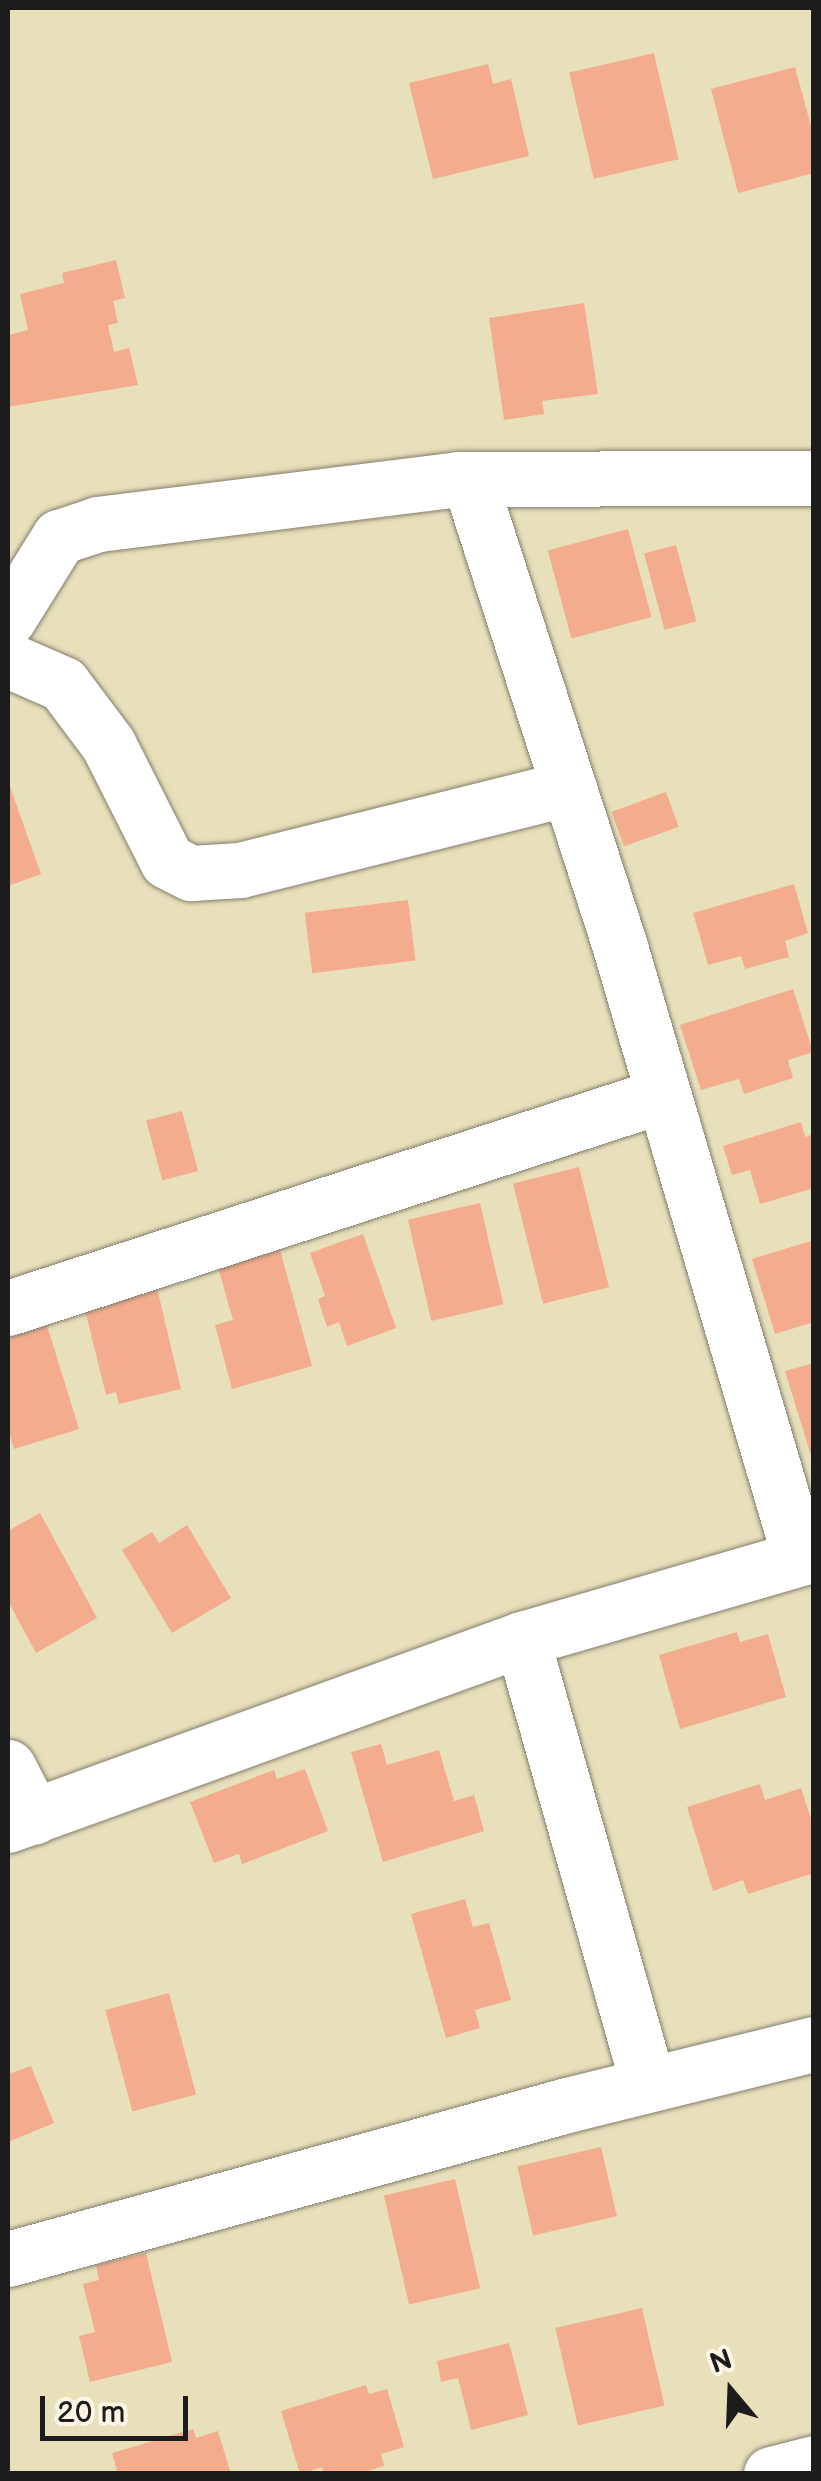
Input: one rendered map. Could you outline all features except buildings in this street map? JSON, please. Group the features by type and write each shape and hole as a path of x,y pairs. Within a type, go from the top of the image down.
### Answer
{"street":[{"path":"8,619 59,537 98,524 469,479 814,478"},
{"path":"8,1767 20,1821 522,1638 807,1556 469,479"},
{"path":"8,660 63,684 108,744 167,861 191,872 240,870 569,788"},
{"path":"8,1308 664,1095"},
{"path":"522,1638 648,2085"},
{"path":"8,2260 648,2085 814,2044"},
{"path":"772,2474 814,2463"}]}
